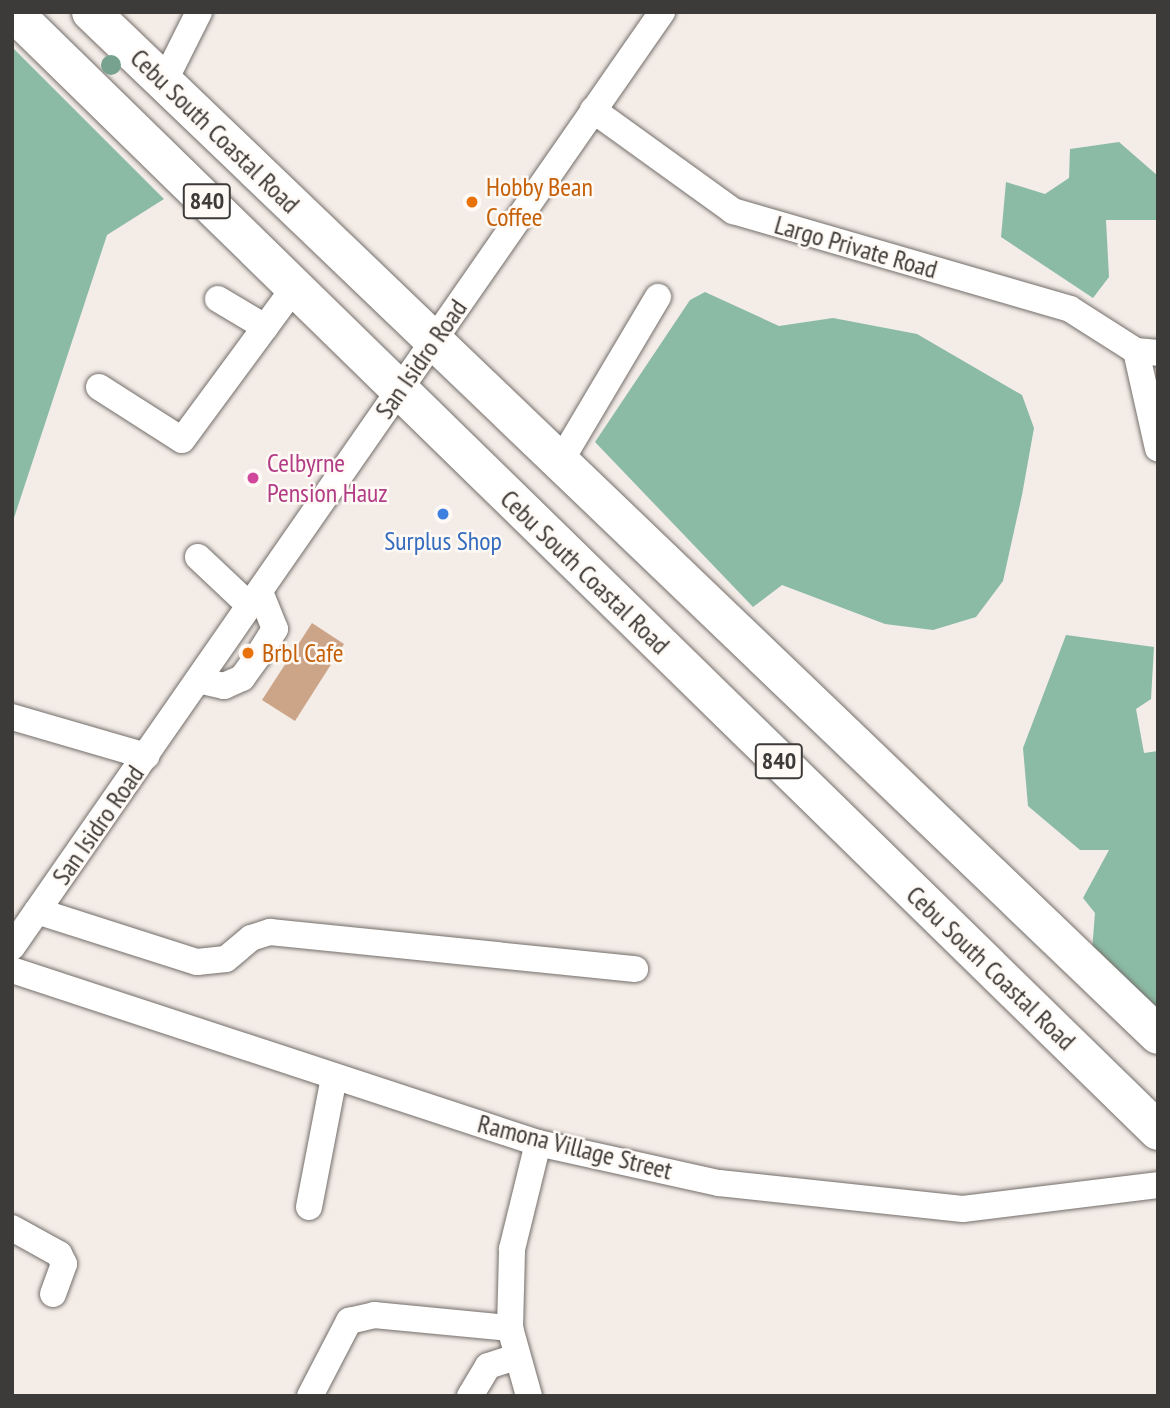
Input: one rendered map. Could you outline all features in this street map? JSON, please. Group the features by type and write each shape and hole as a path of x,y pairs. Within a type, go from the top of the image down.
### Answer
{"highway":[{"name":"Cebu South Coastal Road","path":"13,12 1158,1131"},
{"name":"Cebu South Coastal Road","path":"91,12 1158,1035"}],"street":[{"path":"164,82 199,12"},
{"name":"San Isidro Road","path":"12,947 662,12"},
{"name":"Largo Private Road","path":"593,110 733,211 1070,309 1147,352 1158,449"},
{"path":"99,387 182,440 295,287"},
{"path":"560,462 658,297"},
{"path":"218,299 265,327"},
{"path":"198,557 255,599 275,629 242,678 223,686 198,680"},
{"path":"12,717 146,756"},
{"path":"37,911 197,961 226,959 251,938 270,932 635,969"},
{"name":"Ramona Village Street","path":"12,970 538,1143 719,1183 963,1209 1158,1185"},
{"path":"309,1207 334,1077"},
{"path":"528,1396 510,1328 512,1249 538,1143"},
{"path":"12,1228 59,1254 64,1264 53,1294"},
{"path":"310,1396 349,1321 374,1315 510,1328"},
{"path":"470,1396 488,1366 516,1357"}],"green space":[{"path":"12,47 164,199 107,235 12,524"},
{"path":"1119,142 1158,176 1158,220 1106,220 1109,277 1093,298 1001,237 1006,182 1045,194 1069,178 1070,149"},
{"path":"705,292 779,326 833,318 917,334 1022,395 1034,428 1022,495 1003,581 976,617 933,630 885,624 782,585 753,607 595,442 690,300"},
{"path":"1066,635 1154,647 1151,699 1136,709 1144,753 1158,751 1158,1008 1092,951 1095,913 1083,898 1109,850 1080,850 1028,806 1023,748"}],"building":[{"name":"Hobby Bean Coffee","path":"472,194 480,199 474,211 465,206"},
{"path":"312,623 344,644 295,721 262,700"}],"place":[{"name":"Hobby Bean Coffee","path":"472,202"},
{"name":"Celbyrne Pension Hauz","path":"253,478"},
{"name":"Surplus Shop","path":"443,514"},
{"name":"Brbl Cafe","path":"248,653"}]}
